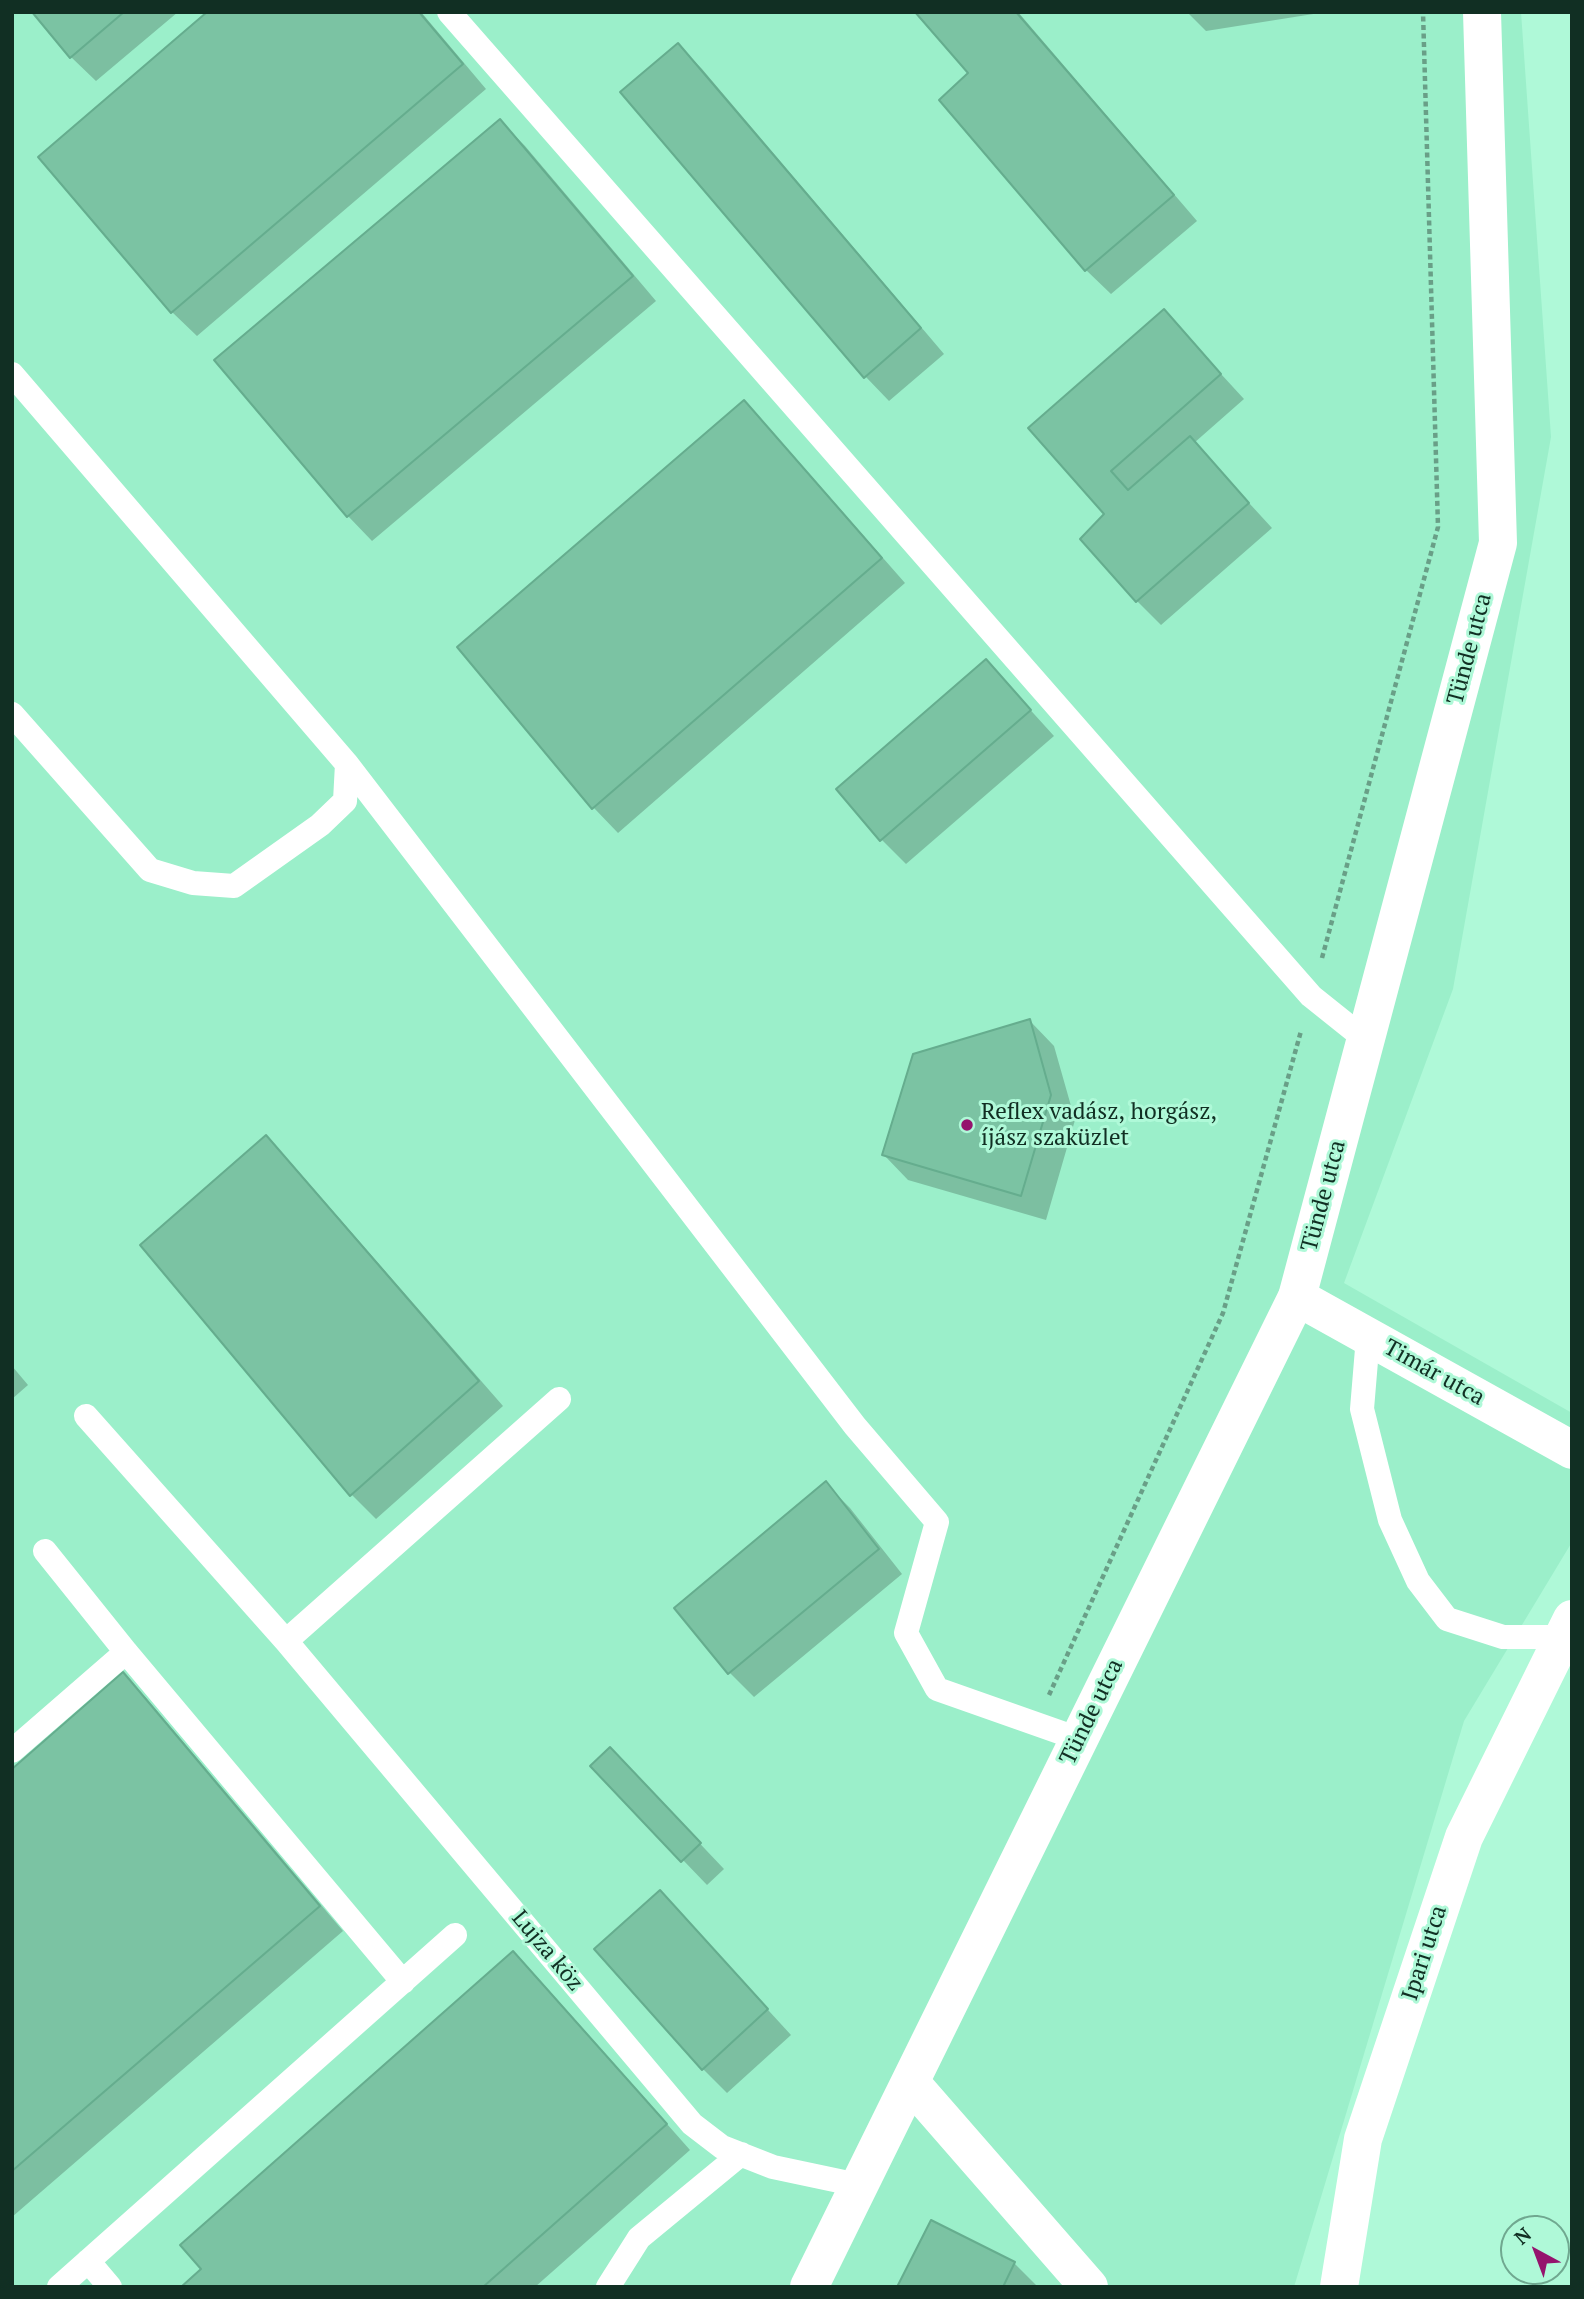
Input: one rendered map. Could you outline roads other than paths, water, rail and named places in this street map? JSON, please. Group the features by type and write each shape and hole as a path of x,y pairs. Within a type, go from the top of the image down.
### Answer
{"street":[{"name":"Tünde utca","path":"809,2287 1297,1297 1499,543 1482,12"},
{"name":"Timár utca","path":"1297,1297 1572,1450"},
{"name":"Ipari utca","path":"1339,2287 1363,2139 1464,1837 1567,1628"},
{"path":"911,2083 1089,2287"}],"lane":[{"path":"449,12 1311,996 1366,1040"},
{"path":"12,374 347,764 855,1426 937,1522 906,1633 937,1689 1079,1739"},
{"path":"12,714 150,870 193,883 234,886 320,825 345,801 347,764"},
{"path":"1368,1337 1362,1409 1390,1520 1418,1581 1447,1619 1503,1637 1567,1628"},
{"path":"286,1641 559,1399"},
{"name":"Lujza köz","path":"86,1416 286,1641 692,2124 722,2147 773,2167 858,2185"},
{"path":"45,1551 403,1982"},
{"path":"12,1751 127,1652"},
{"path":"59,2287 455,1935"},
{"path":"608,2287 639,2238 741,2154"},
{"path":"88,2261 110,2287"}],"place":[{"name":"Reflex vadász, horgász, íjász szaküzlet","path":"967,1125"}]}
